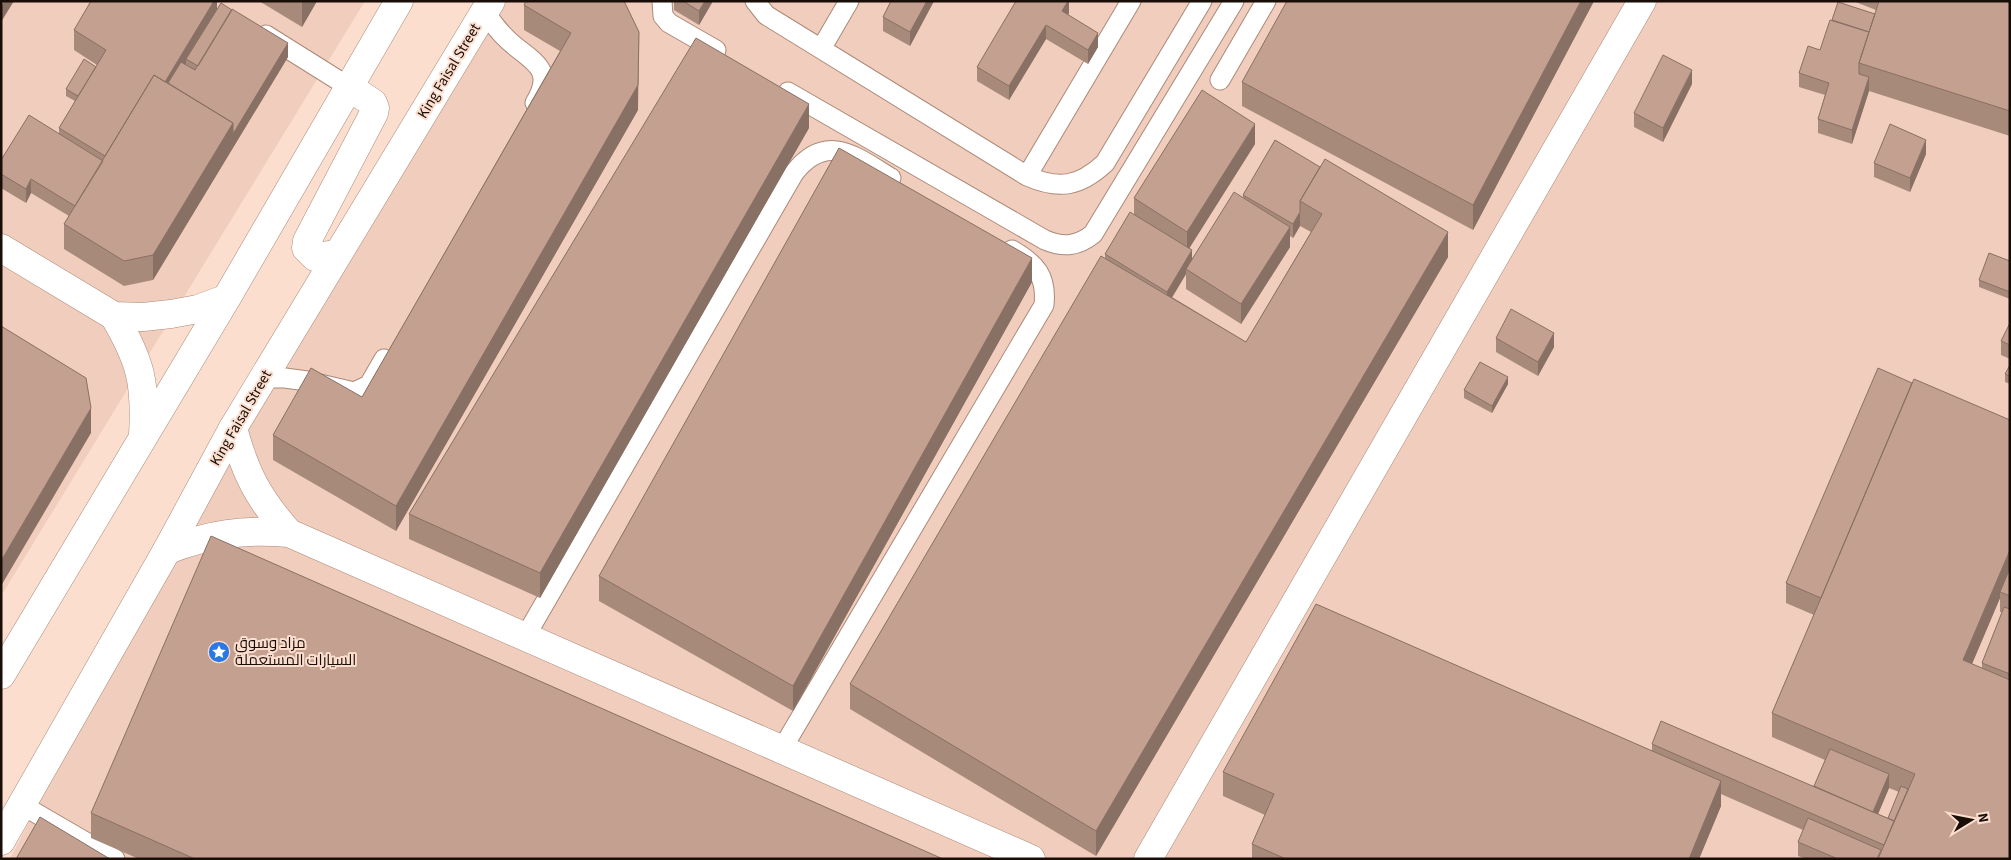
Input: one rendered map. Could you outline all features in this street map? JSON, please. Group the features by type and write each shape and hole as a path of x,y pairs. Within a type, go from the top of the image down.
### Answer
{"street":[{"path":"1,675 225,299 399,1"},
{"path":"1148,859 1642,1"},
{"name":"King Faisal Street","path":"1,840 167,550 233,428 488,6"},
{"path":"338,254 315,257 306,248 307,240 374,113 373,103 349,87"},
{"path":"1,248 114,316 142,317 171,314 198,309 225,299"},
{"path":"114,316 130,344 141,373 145,404 143,436"},
{"path":"233,428 241,457 253,485 269,510 289,533"},
{"path":"167,550 196,540 227,533 258,531 289,533 1031,859"}],"lane":[{"path":"662,1 663,16 669,23 729,58"},
{"path":"755,1 766,15 1027,176 1042,183 1060,186 1077,183 1093,175 1105,163 1202,1"},
{"path":"821,49 850,1"},
{"path":"1027,176 1131,1"},
{"path":"772,82 1045,240 1065,246 1084,241 1094,234 1234,1"},
{"path":"1220,80 1266,1"},
{"path":"488,6 496,28 509,42 539,66 543,74 544,84 541,94 526,119"},
{"path":"252,26 349,87"},
{"path":"526,637 794,173 812,156 823,152 847,152 906,187"},
{"path":"782,749 1044,305 1046,291 1042,278 1034,266 998,242"},
{"path":"263,378 308,381 354,392 369,385 393,345"},
{"path":"22,805 115,859"}],"shaded area":[{"path":"1,1 365,1 1,596"},
{"path":"491,1 2010,1 2010,859 10,859 233,428"}],"building":[{"path":"91,1 214,1 165,82 154,75 105,156 59,128 106,50 74,30"},
{"path":"526,1 624,1 639,32 638,85 396,506 273,435 311,368 362,397 571,33 524,5"},
{"path":"683,1 705,1 699,11"},
{"path":"891,1 927,1 910,32 883,17"},
{"path":"1016,1 1068,1 1062,11 1098,33 1088,50 1046,25 1009,86 977,67"},
{"path":"1287,1 1581,1 1473,205 1242,82"},
{"path":"1879,1 2010,1 2010,111 1859,63"},
{"path":"1838,2 1875,14 1869,32 1832,20"},
{"path":"221,3 232,10 198,66 186,59"},
{"path":"232,9 288,43 233,134 233,123 168,83 181,62 195,70"},
{"path":"1830,20 1869,32 1859,63 1859,74 1869,77 1852,130 1818,119 1829,83 1799,73 1808,46 1820,50"},
{"path":"696,38 809,104 540,573 409,514"},
{"path":"1663,55 1692,70 1663,128 1634,113"},
{"path":"84,59 96,67 78,96 66,89"},
{"path":"154,75 233,123 153,255 124,261 64,224"},
{"path":"1202,90 1255,124 1187,232 1134,198"},
{"path":"29,115 103,161 75,206 31,179 26,189 1,174 1,160"},
{"path":"1890,124 1926,140 1910,178 1874,163"},
{"path":"1275,140 1320,167 1300,201 1300,212 1293,224 1243,195"},
{"path":"839,148 1032,258 793,686 599,576"},
{"path":"1325,159 1448,232 1096,831 850,684 1101,256 1246,342 1322,214 1300,201"},
{"path":"1234,192 1290,227 1241,304 1186,269"},
{"path":"1130,212 1192,250 1167,292 1105,254"},
{"path":"1989,253 2010,261 2010,292 1979,280"},
{"path":"1511,309 1554,333 1538,362 1496,338"},
{"path":"2010,323 2010,345 2001,341"},
{"path":"1,326 86,378 91,408 1,561"},
{"path":"1480,362 1508,377 1492,406 1464,390"},
{"path":"2010,365 2010,376 2005,374"},
{"path":"1878,368 1912,383 1821,598 1786,583"},
{"path":"1914,379 2010,420 2010,550 1963,660 2010,680 2010,859 1878,859 1915,774 1772,713"},
{"path":"211,536 943,859 195,859 91,813"},
{"path":"2010,568 2010,596 2000,592"},
{"path":"1316,604 1721,781 1689,859 1286,859 1252,844 1274,794 1223,772"},
{"path":"2004,607 2010,609 2010,674 1982,663"},
{"path":"1661,721 1894,821 1884,845 1652,744"},
{"path":"1830,749 1889,774 1873,812 1814,786"},
{"path":"1901,786 1908,789 1894,821 1888,818"},
{"path":"40,817 110,859 16,859"},
{"path":"1808,818 1881,850 1877,859 1838,859 1798,842"}],"place":[{"name":"مزاد وسوق السيارات المستعملة","path":"219,652"}]}
